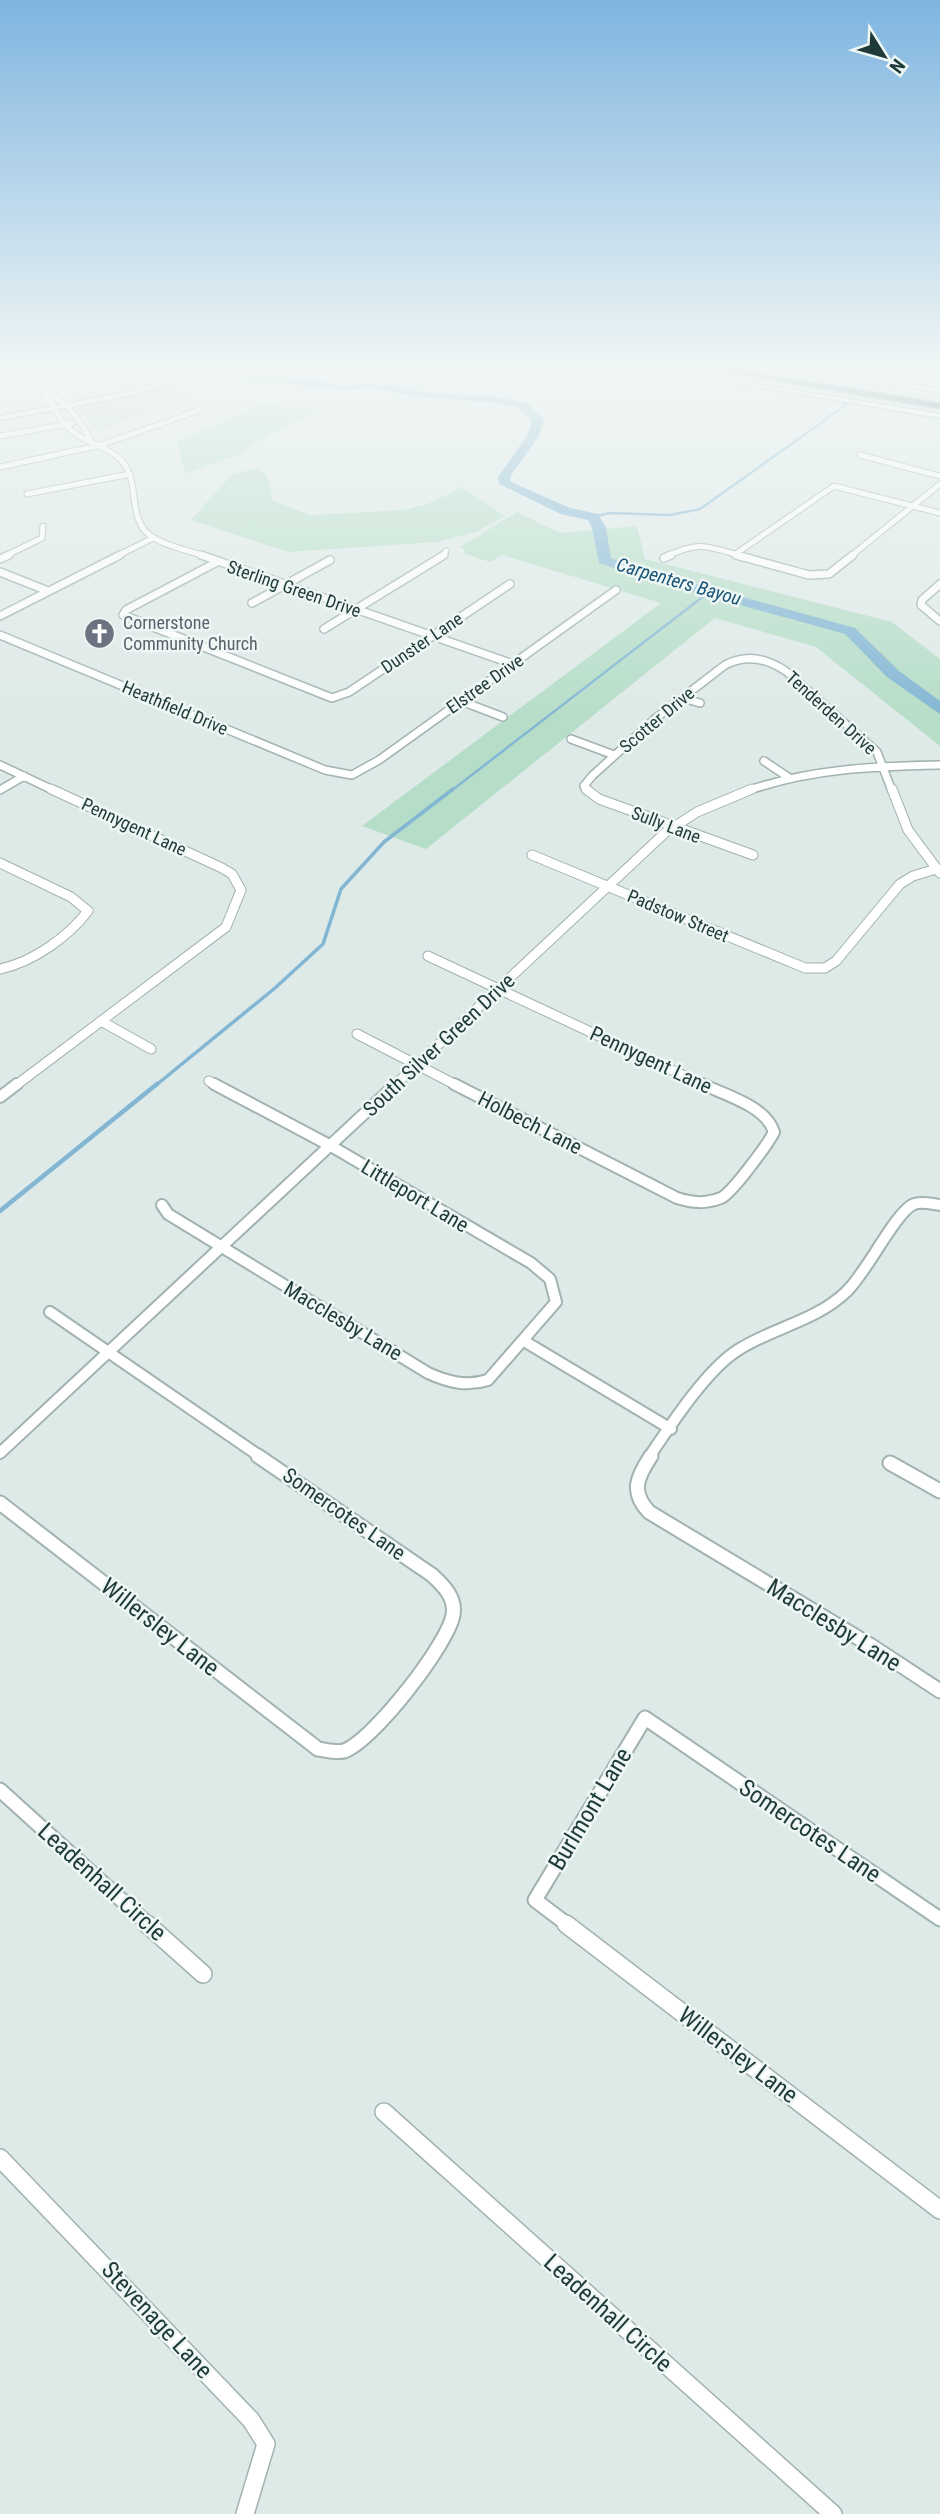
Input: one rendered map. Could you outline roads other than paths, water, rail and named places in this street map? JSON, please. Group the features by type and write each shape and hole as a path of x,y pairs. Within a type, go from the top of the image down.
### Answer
{"street":[{"path":"27,494 61,487"},
{"path":"0,616 153,538 138,523 132,487"},
{"path":"737,553 830,487"},
{"path":"839,487 940,513"},
{"path":"664,558 690,545 713,546 809,575 829,574 936,487"},
{"path":"0,559 42,538 43,526"},
{"name":"Sterling Green Drive","path":"153,538 513,664"},
{"path":"324,629 443,557 446,551"},
{"path":"252,603 330,560"},
{"name":"Dunster Lane","path":"217,562 126,610 123,615 332,698 349,692 510,584"},
{"path":"0,572 48,591"},
{"path":"940,584 922,600 921,605 940,621"},
{"name":"Elstree Drive","path":"352,775 379,760 616,590"},
{"name":"Heathfield Drive","path":"0,635 325,770 352,775"},
{"name":"Tenderden Drive","path":"736,659 752,658 780,667 873,747 884,765 908,830 938,871"},
{"name":"Scotter Drive","path":"584,787 585,782 614,755 682,698 736,659"},
{"path":"682,698 700,703"},
{"path":"461,701 503,717"},
{"path":"571,739 614,755"},
{"path":"764,761 788,777"},
{"name":"Pennygent Lane","path":"0,765 222,868 232,874 241,890 226,927 101,1021"},
{"name":"South Silver Green Drive","path":"0,1453 673,827 731,795 788,777 836,768 940,765"},
{"path":"0,790 24,776"},
{"name":"Sully Lane","path":"584,787 588,793 599,799 753,855"},
{"name":"Padstow Street","path":"532,855 805,968 826,968 835,962 869,925 896,887 914,875 938,871"},
{"path":"0,863 71,897 83,904 88,911 76,926 28,958 3,969"},
{"name":"Pennygent Lane","path":"428,956 747,1105 771,1122 774,1132 769,1143 734,1189 724,1197 707,1202"},
{"path":"0,1097 101,1021 151,1049"},
{"name":"Holbech Lane","path":"357,1034 677,1198 696,1204 707,1202"},
{"name":"Littleport Lane","path":"209,1081 331,1146 548,1275 556,1287 556,1302 524,1341"},
{"path":"524,1341 671,1429 702,1383 732,1354 757,1339 819,1312 849,1289 906,1208 917,1202 940,1205"},
{"name":"Macclesby Lane","path":"162,1205 168,1214 428,1373 459,1385 474,1385 488,1380 524,1341"},
{"name":"Somercotes Lane","path":"50,1312 432,1575 449,1591 454,1613 447,1635 380,1725 362,1742 342,1752 321,1750"},
{"name":"Macclesby Lane","path":"671,1429 644,1466 636,1483 639,1501 649,1512 870,1645 940,1691"},
{"path":"890,1463 940,1491"},
{"name":"Willersley Lane","path":"0,1503 305,1741 321,1750"},
{"name":"Somercotes Lane","path":"645,1718 940,1919"},
{"name":"Burlmont Lane","path":"535,1900 645,1718"},
{"name":"Leadenhall Circle","path":"0,1790 203,1975"},
{"name":"Willersley Lane","path":"535,1900 940,2210"},
{"name":"Leadenhall Circle","path":"384,2112 450,2167 605,2311 833,2514"},
{"name":"Stevenage Lane","path":"0,2158 251,2420 266,2444 247,2508"}],"waterway":[{"name":"Carpenters Bayou","path":"513,487 566,511 593,517 599,528 604,560 658,578 850,631 893,674 940,709"},
{"path":"593,517 609,513 670,515 700,509 730,487"},
{"path":"451,791 709,592"},
{"path":"155,1086 275,988 323,944 341,889 384,842 453,789"},
{"path":"0,1211 157,1084"}],"place":[{"name":"Cornerstone Community Church","path":"100,633"}]}
